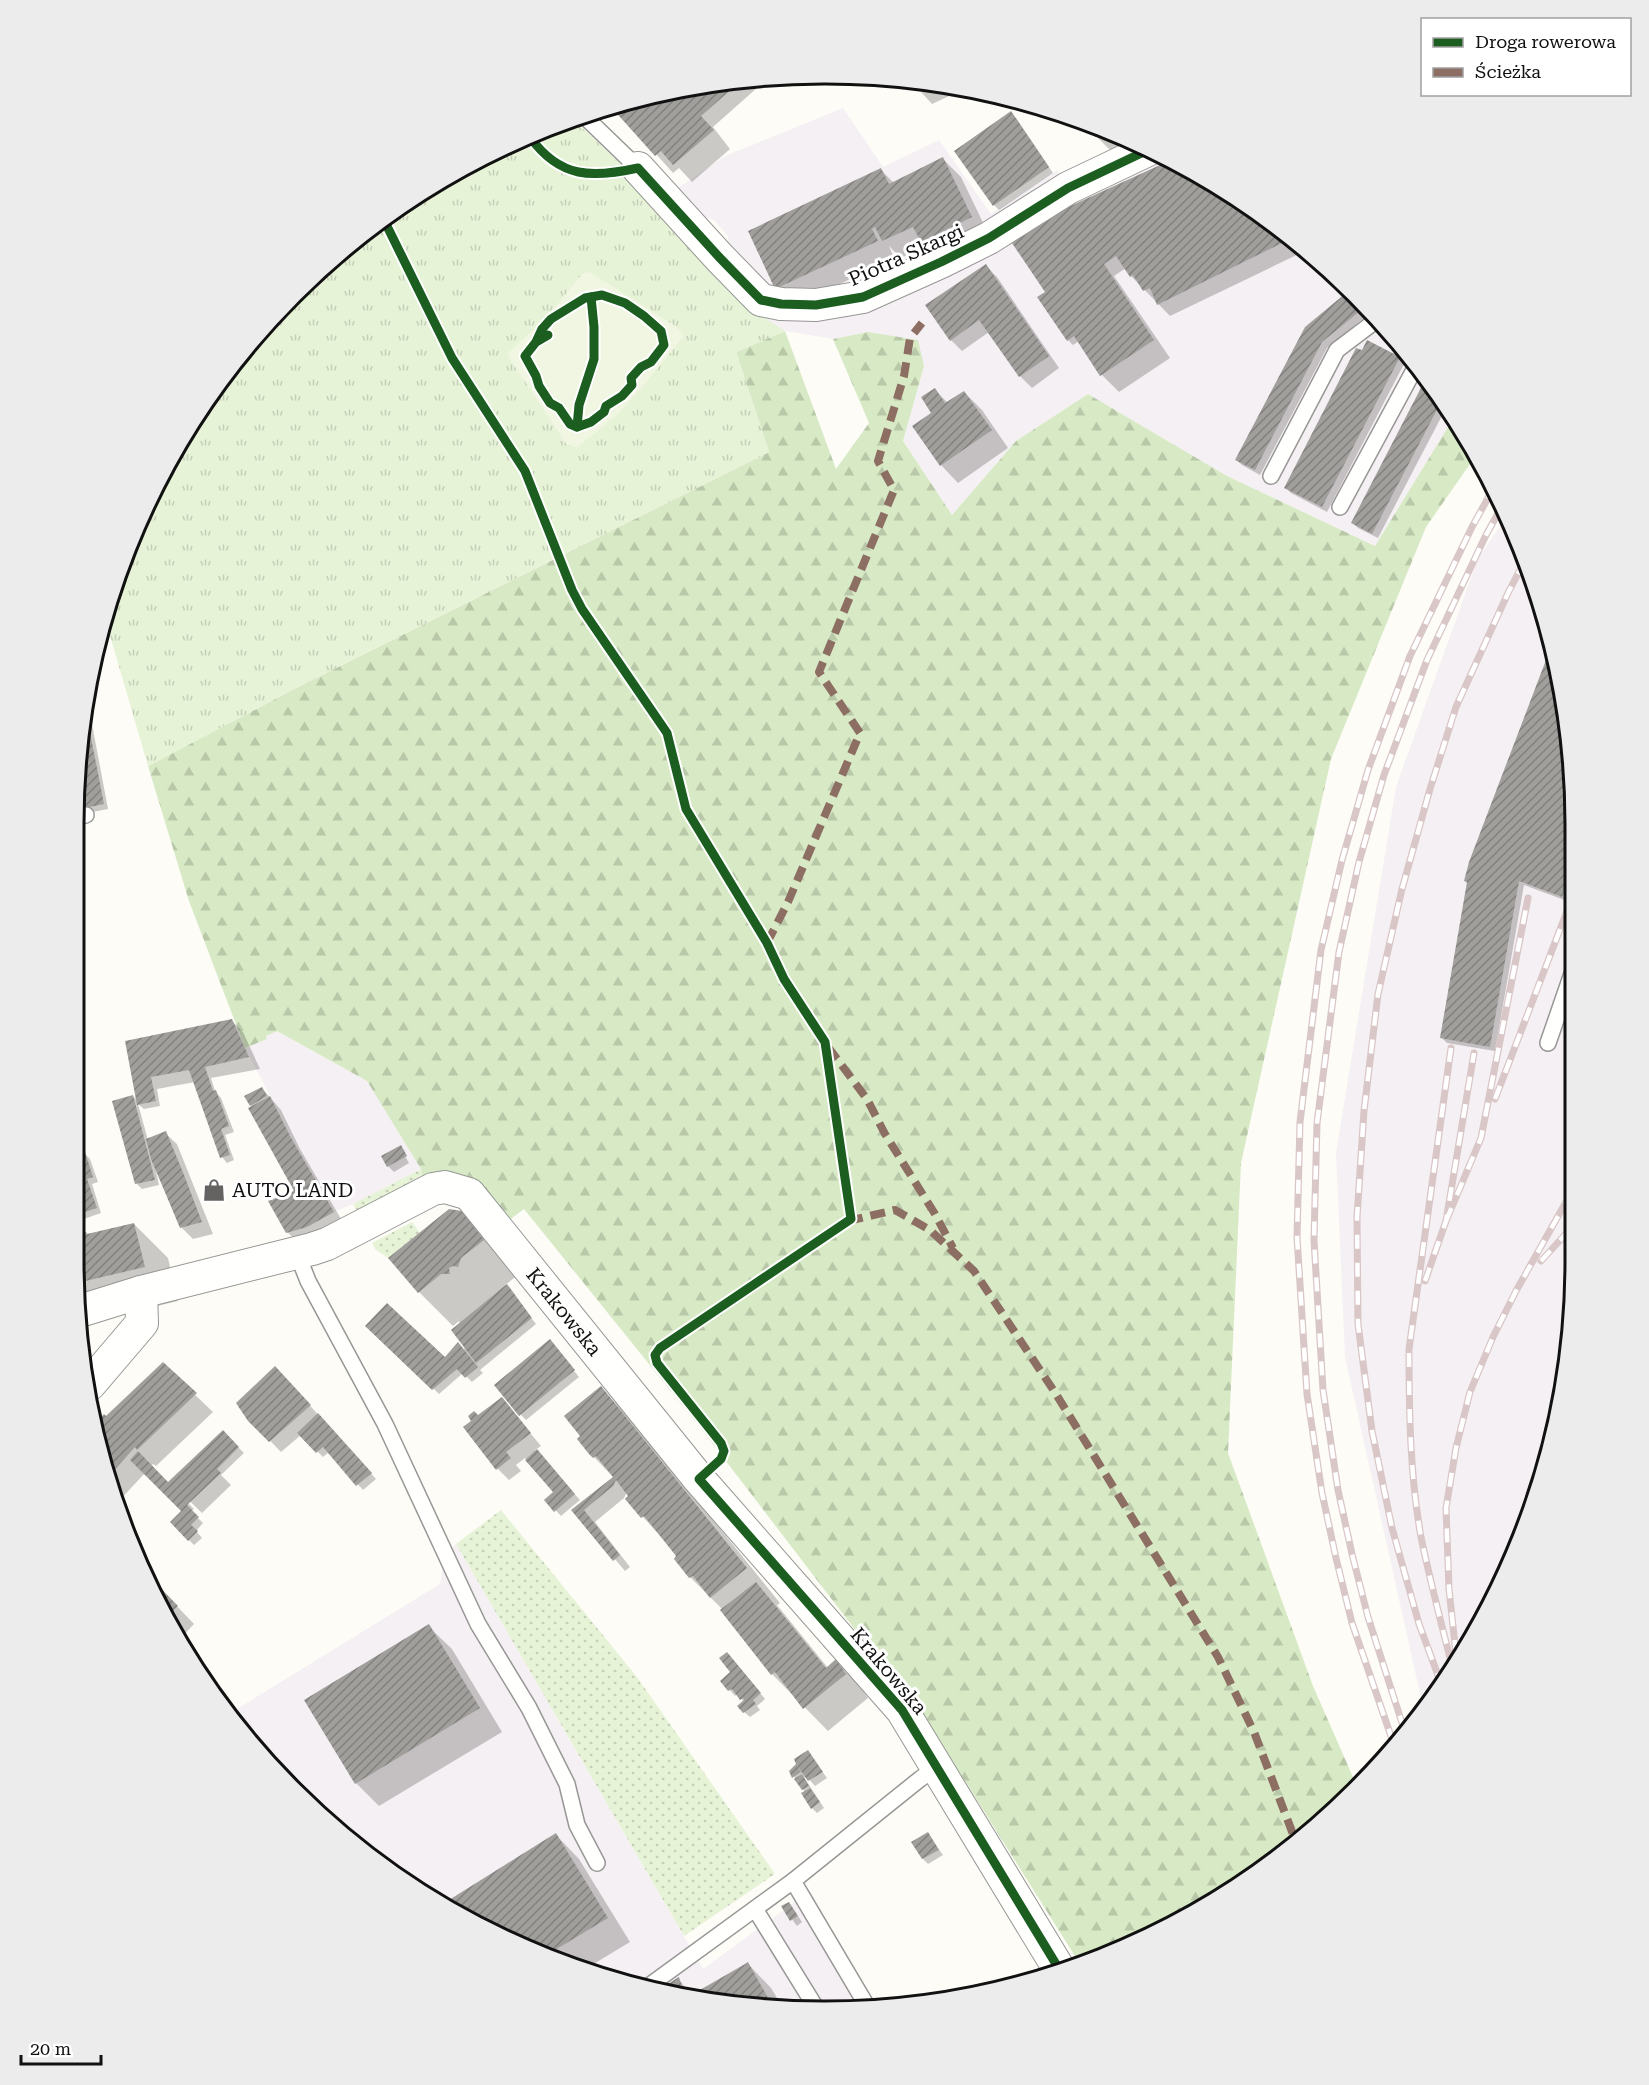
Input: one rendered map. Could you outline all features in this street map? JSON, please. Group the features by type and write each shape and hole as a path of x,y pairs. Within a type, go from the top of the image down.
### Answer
{"street":[{"name":"Piotra Skargi","path":"638,168 718,257 761,300 781,304 816,305 863,297 941,262 989,238 1068,188 1138,154"},
{"name":"Krakowska","path":"86,1309 141,1292 327,1244 427,1191 446,1187 469,1194 699,1479 902,1710 1056,1964"},
{"path":"94,1380 142,1323 141,1292"}],"lane":[{"path":"590,122 638,168"},
{"path":"1270,476 1337,350 1370,325"},
{"path":"1340,507 1412,374"},
{"path":"1548,1043 1565,990"},
{"path":"297,1253 308,1281 385,1424 478,1624 529,1708 567,1784 577,1825 597,1863"},
{"path":"655,1981 793,1881 937,1767"},
{"path":"793,1881 863,1999"},
{"path":"754,1909 811,2000"}],"shaded area":[{"path":"843,108 883,167 939,140 991,214 1057,170 1072,197 1152,160 1236,209 1313,268 1381,336 1412,374 1448,426 1375,546 1227,476 1088,394 1016,441 952,515 903,441 924,366 868,332 833,339 785,331 747,307 729,248 728,236 714,220 701,216 678,188 725,156"},
{"path":"1501,524 1526,586 1540,633 1559,728 1565,824 1563,1309 1559,1357 1551,1405 1526,1499 1489,1588 1466,1631 1421,1698 1345,1357 1336,1153 1396,787 1478,558"},
{"path":"277,1031 367,1081 421,1169 334,1212 276,1112 278,1111 245,1048 267,1039 266,1036"},
{"path":"456,1544 703,1969 810,1891 871,1999 824,2001 728,1995 680,1987 586,1962 497,1925 454,1902 374,1848 301,1784 268,1749 236,1710 440,1584 445,1553"}],"green space":[{"path":"580,125 631,174 748,307 785,331 736,352 769,452 296,688 148,766 109,633 123,586 160,497 209,413 268,336 336,268 374,237 454,183 497,160"},
{"path":"586,272 677,327 684,336 620,412 578,447 567,445 508,356 509,352 548,316"},
{"path":"785,331 836,469 869,423 833,339 868,332 918,340 924,366 903,441 952,515 1016,441 1088,394 1227,476 1375,546 1448,426 1471,463 1426,527 1331,759 1241,1163 1228,1453 1313,1686 1353,1778 1313,1817 1236,1876 1152,1925 1076,1957 938,1738 699,1426 524,1209 508,1221 423,1180 421,1169 367,1081 277,1031 266,1036 267,1039 245,1048 189,901 148,766 296,688 769,452 736,352"},
{"path":"421,1169 423,1180 359,1214 353,1204"},
{"path":"412,1222 420,1233 388,1258 375,1249 372,1243"},
{"path":"501,1510 637,1677 775,1874 684,1936 456,1544"}],"building":[{"path":"731,90 701,116 714,130 673,165 661,151 655,156 617,114 680,98"},
{"path":"1011,111 1049,167 993,206 954,151"},
{"path":"943,157 972,217 921,242 913,227 882,241 875,227 872,229 878,241 775,289 748,231 881,168 889,184"},
{"path":"1161,165 1236,209 1282,243 1157,305 1150,288 1143,291 1133,275 1130,277 1116,256 1104,264 1154,340 1100,376 1074,336 1067,341 1037,297 1045,292 1012,243 1066,208"},
{"path":"986,264 1049,356 1019,377 979,320 950,341 925,305"},
{"path":"1343,296 1359,312 1322,342 1255,470 1235,460 1305,327"},
{"path":"1367,340 1399,358 1322,507 1284,488 1356,348 1362,350"},
{"path":"1421,387 1437,409 1372,534 1351,523"},
{"path":"935,388 945,403 964,391 992,430 940,466 912,426 931,413 921,397"},
{"path":"1546,659 1559,728 1563,776 1565,889 1562,897 1519,881 1490,1047 1440,1038 1467,882 1464,881 1469,862"},
{"path":"90,731 104,804 85,808"},
{"path":"232,1019 249,1057 205,1067 229,1126 221,1129 230,1155 220,1158 189,1070 151,1077 156,1101 137,1105 125,1041"},
{"path":"262,1087 267,1096 250,1106 244,1096"},
{"path":"133,1095 155,1180 135,1184 112,1101"},
{"path":"270,1096 290,1136 334,1212 307,1227 286,1233 268,1201 294,1191 248,1108"},
{"path":"166,1131 202,1222 180,1228 151,1159 146,1139"},
{"path":"401,1145 407,1156 387,1167 381,1156"},
{"path":"85,1152 93,1177 87,1179 97,1208 84,1212"},
{"path":"449,1209 462,1211 484,1240 461,1258 458,1267 449,1268 450,1274 441,1274 418,1293 388,1258"},
{"path":"134,1223 145,1267 85,1281 84,1232 87,1234"},
{"path":"507,1284 532,1318 476,1363 451,1330"},
{"path":"387,1303 445,1357 458,1342 478,1367 465,1378 457,1369 432,1390 365,1326"},
{"path":"550,1339 575,1370 519,1416 494,1385"},
{"path":"163,1362 197,1393 137,1450 135,1447 114,1470 101,1417 104,1414 106,1416"},
{"path":"275,1366 311,1405 269,1442 248,1421 236,1403"},
{"path":"601,1386 747,1568 710,1598 693,1576 689,1578 674,1559 676,1556 644,1516 641,1518 625,1499 628,1496 616,1480 613,1486 584,1510 620,1555 613,1561 571,1510 613,1477 596,1456 593,1458 589,1454 577,1439 580,1436 564,1416"},
{"path":"502,1397 531,1433 506,1452 511,1458 496,1470 463,1427 471,1421 468,1416 474,1411 478,1415"},
{"path":"318,1413 372,1473 356,1486 323,1447 316,1453 297,1433"},
{"path":"223,1430 239,1447 217,1469 221,1473 187,1505 199,1517 191,1525 198,1531 188,1541 170,1522 181,1511 130,1460 138,1451 168,1482"},
{"path":"537,1449 575,1494 554,1512 544,1500 553,1492 525,1460"},
{"path":"756,1582 826,1668 836,1659 846,1674 803,1709 775,1672 771,1675 720,1610"},
{"path":"159,1587 178,1606 172,1611"},
{"path":"429,1624 480,1708 355,1784 304,1700"},
{"path":"727,1652 761,1693 753,1700 756,1704 743,1713 737,1706 744,1700 743,1698 740,1700 732,1689 728,1691 720,1681 730,1672 719,1658"},
{"path":"808,1750 823,1772 808,1781 794,1759"},
{"path":"796,1764 801,1772 792,1778 789,1771"},
{"path":"802,1774 809,1786 802,1790 794,1779"},
{"path":"810,1788 820,1802 811,1809 801,1793"},
{"path":"928,1832 939,1850 922,1859 911,1842"},
{"path":"556,1833 608,1918 555,1950 497,1925 450,1899"},
{"path":"789,1902 798,1916 790,1921 781,1906"},
{"path":"748,1962 768,1998 700,1990"},
{"path":"679,1977 682,1987 680,1987 668,1984"}],"railway":[{"path":"1391,1737 1352,1623 1336,1558 1322,1493 1307,1394 1297,1237 1300,1122 1321,950 1342,860 1368,770 1410,656 1489,497"},
{"path":"1402,1723 1368,1617 1352,1554 1338,1490 1323,1390 1314,1240 1317,1123 1339,952 1359,862 1384,775 1427,660 1497,515"},
{"path":"1438,1675 1419,1624 1392,1528 1372,1431 1358,1324 1357,1217 1364,1111 1378,994 1402,889 1430,789 1456,707 1520,570"},
{"path":"1446,1221 1481,1138 1528,898"},
{"path":"1495,1099 1565,916"},
{"path":"1450,1657 1417,1514 1411,1443 1409,1349 1451,1048"},
{"path":"1425,1281 1446,1221 1474,1053"},
{"path":"1455,1648 1449,1589 1446,1508 1456,1448 1470,1392 1493,1337 1565,1204"},
{"path":"1541,1261 1565,1235"}],"marked path":[{"path":"767,943 788,902 860,733 819,672 894,490 878,461 904,376 910,338 922,323"},
{"path":"828,1047 867,1099 885,1134 935,1214 953,1248"},
{"path":"848,1221 895,1210 930,1230 974,1271 1056,1394 1218,1657 1254,1732 1293,1834"}],"cycle path":[{"path":"535,143 553,161 578,172 592,174 638,168 761,300 781,304 816,305 863,297 941,262 989,238 1068,188 1139,154"},
{"path":"388,227 452,358 525,471 572,590 582,609 667,733 686,809 767,943 784,979 825,1042 851,1219 660,1348 655,1355 657,1363 721,1443 724,1451 721,1459 699,1479 902,1710 1056,1964"},
{"path":"536,342 525,356 539,386 550,403 559,408 570,424 577,427 591,422 604,412 606,406 622,396 632,385 631,378 641,367 651,362 664,345 661,331 644,316 625,303 602,295 585,298 551,319 542,329 536,342 548,335"},
{"path":"577,427 579,405 594,359 591,297"}],"place":[{"name":"AUTO LAND","path":"214,1190"}]}
